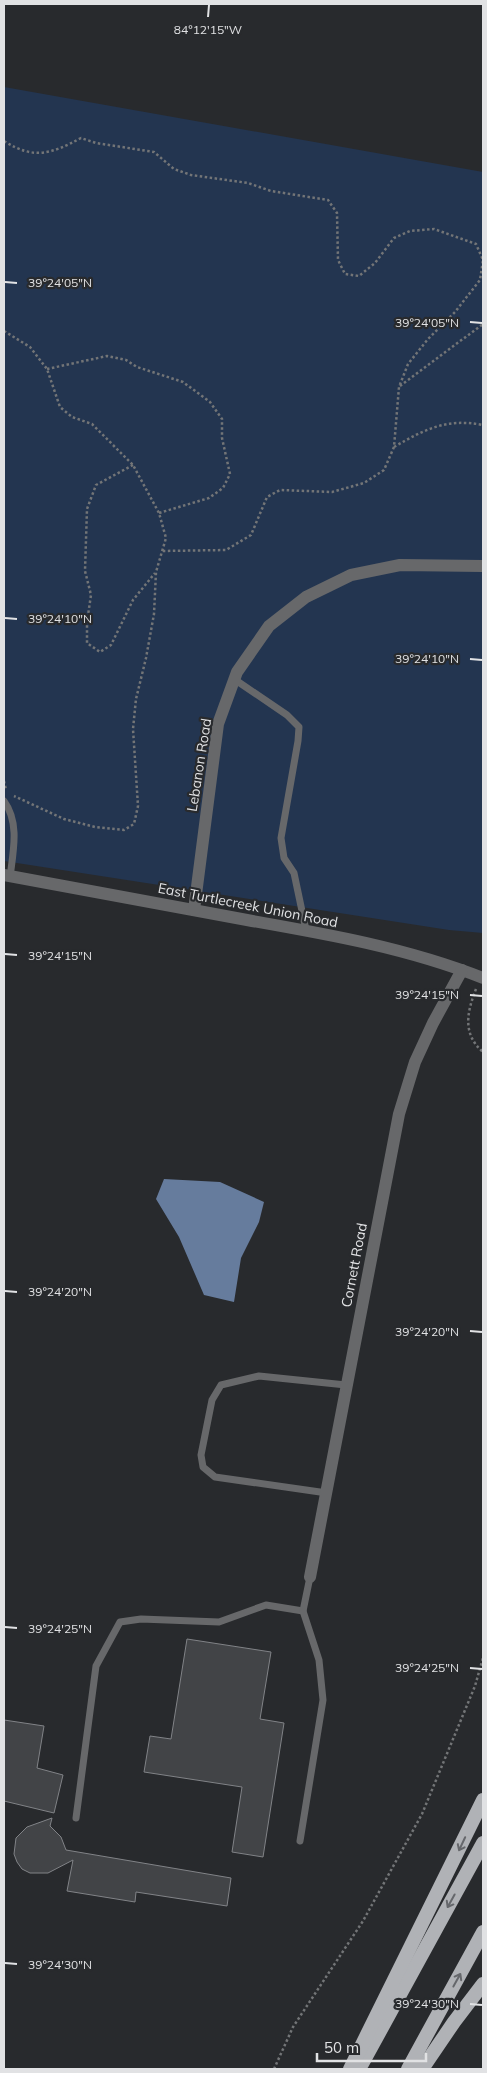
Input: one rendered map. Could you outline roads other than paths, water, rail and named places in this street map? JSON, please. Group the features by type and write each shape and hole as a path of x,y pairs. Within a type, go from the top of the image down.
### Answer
{"highway":[{"path":"350,2069 483,1800"},
{"path":"359,2069 483,1843"},
{"path":"408,2069 483,1932"},
{"path":"422,2069 483,1984"}],"street":[{"name":"Lebanon Road","path":"194,910 218,724 237,672 269,626 306,597 350,575 400,565 483,566"},
{"name":"East Turtlecreek Union Road","path":"7,876 306,930 397,949 482,977"},
{"name":"Cornett Road","path":"310,1577 399,1114 415,1062 433,1023 462,970"}],"lane":[{"path":"234,679 287,715 299,727 281,838 284,858 294,873 306,930"},
{"path":"4,801 10,809 14,842 7,876"},
{"path":"327,1493 216,1477 203,1466 201,1455 212,1400 221,1385 259,1376 346,1385"},
{"path":"300,1841 323,1700 319,1660 303,1611 310,1577"},
{"path":"76,1818 96,1666 120,1622 141,1619 219,1622 266,1606 303,1611"}]}
